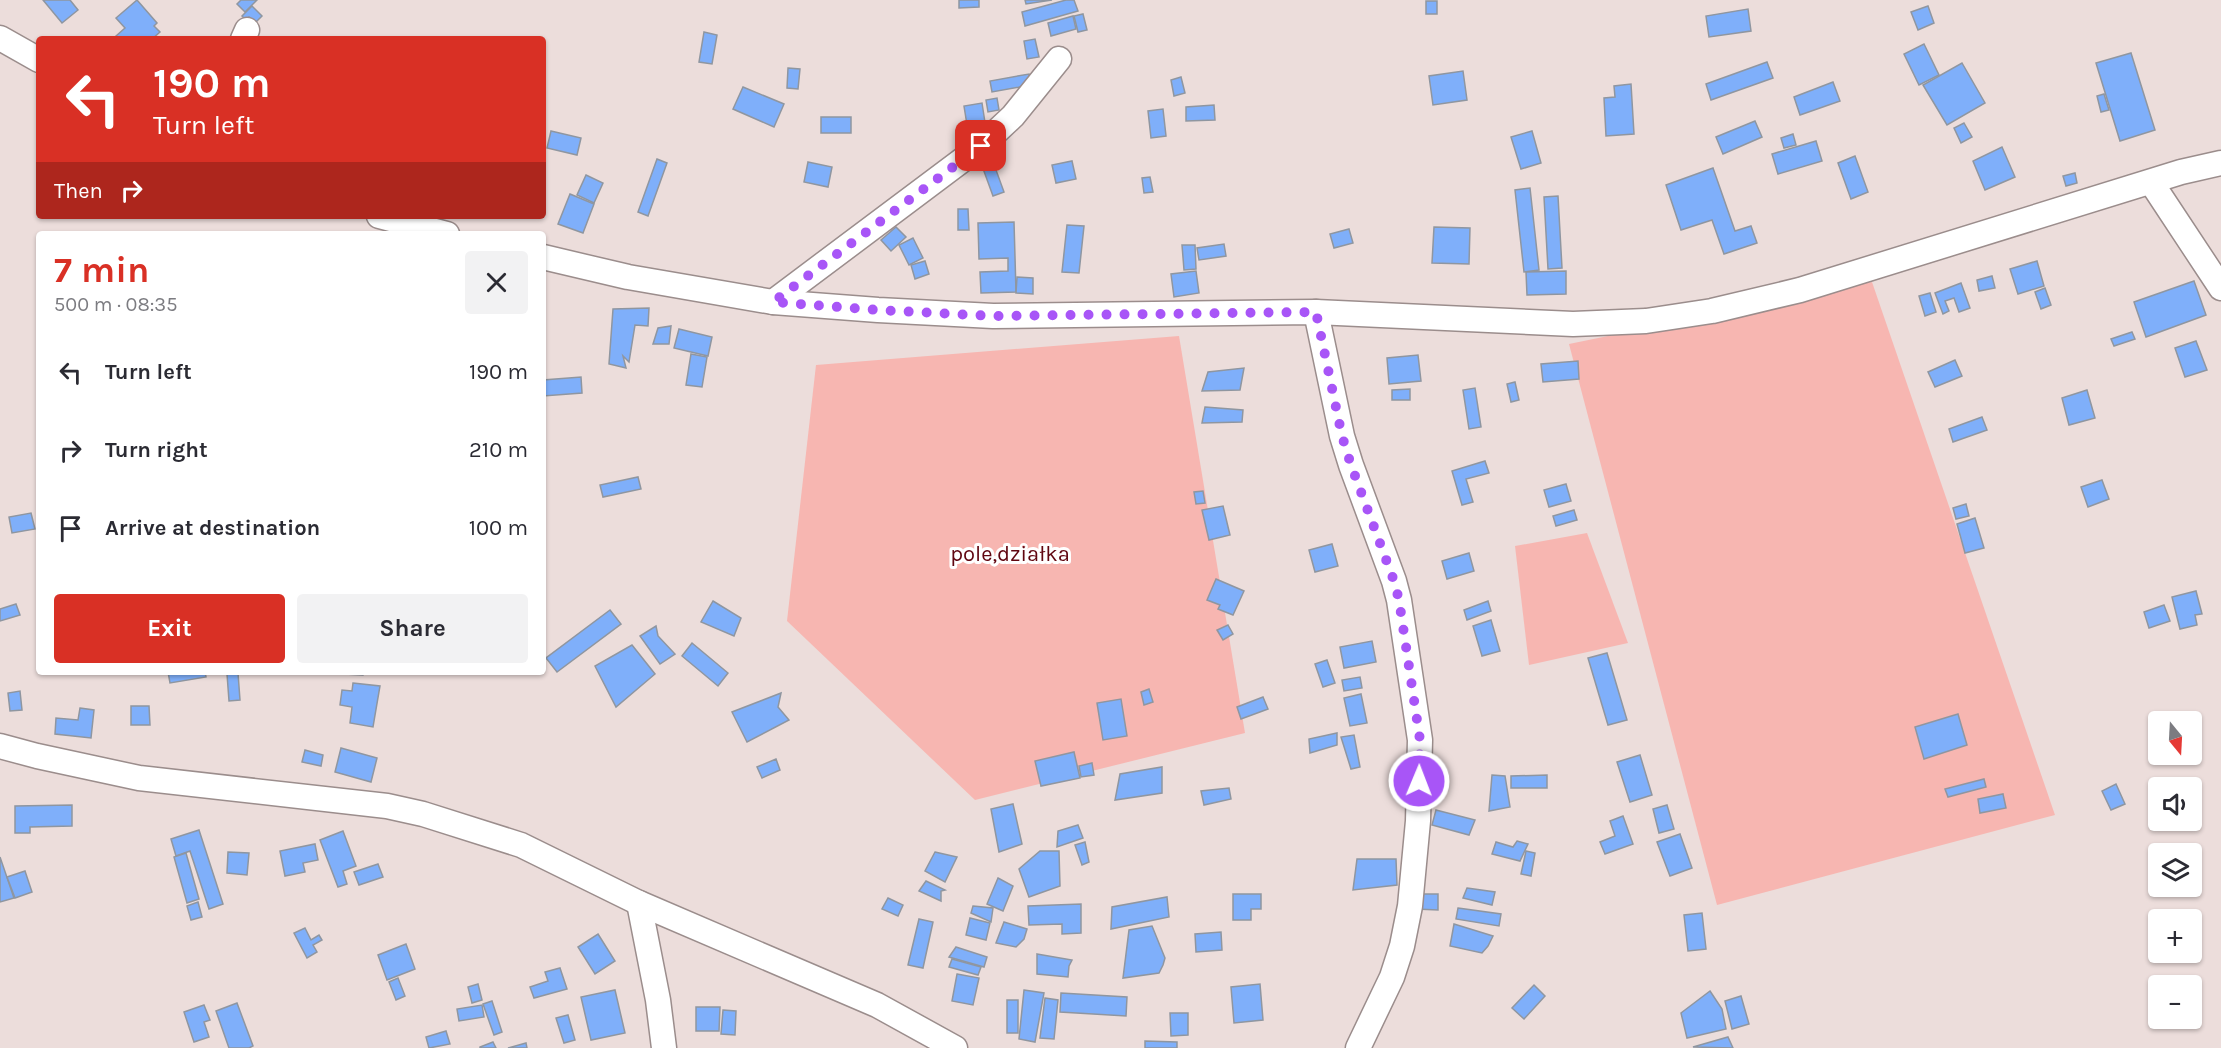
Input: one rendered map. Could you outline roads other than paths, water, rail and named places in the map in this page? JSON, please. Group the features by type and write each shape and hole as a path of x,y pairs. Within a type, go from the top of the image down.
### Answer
{"street":[{"path":"0,39 36,58"},
{"path":"773,302 981,146 1013,116 1059,59"},
{"path":"546,258 628,277 773,302 878,310 993,316 1316,312 1573,324 1646,321 1690,314 1800,290 2151,182 2221,163"},
{"path":"2151,182 2221,288"},
{"path":"390,219 436,231"},
{"path":"1316,312 1342,436 1399,600 1420,740 1418,821 1407,928 1392,977 1358,1048"},
{"path":"0,746 139,778 387,806 423,814 521,845 639,903 877,1005 954,1048"},
{"path":"639,903 658,1000 664,1048"}],"park label":[{"name":"pole,działka","path":"1010,553"}]}
